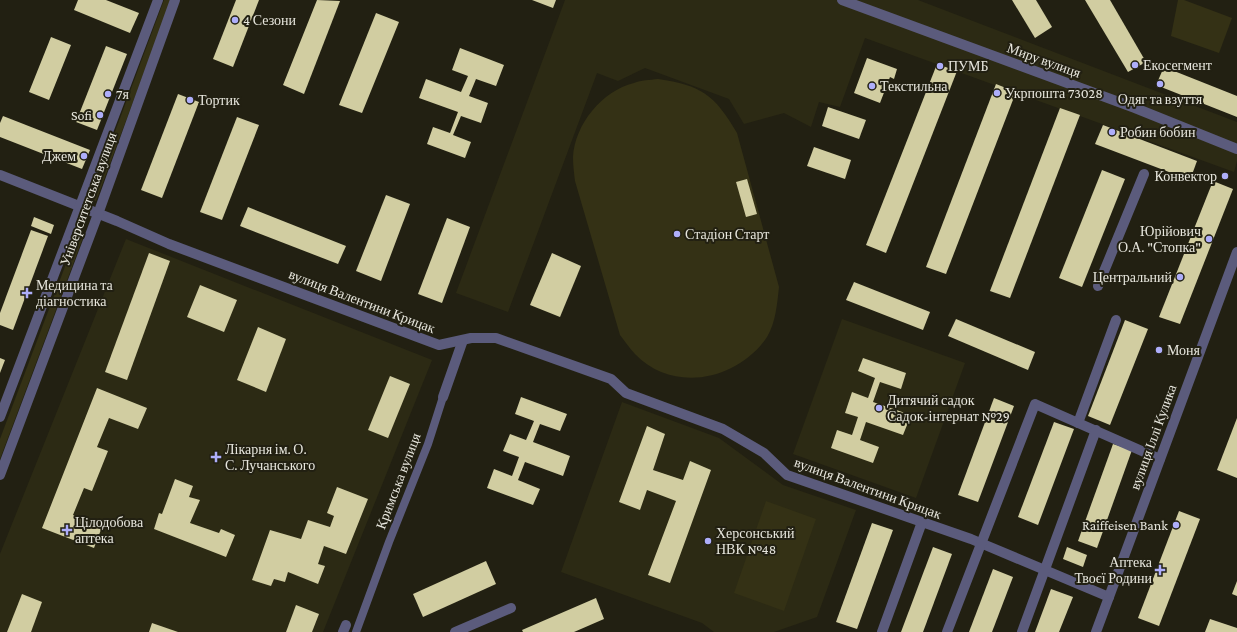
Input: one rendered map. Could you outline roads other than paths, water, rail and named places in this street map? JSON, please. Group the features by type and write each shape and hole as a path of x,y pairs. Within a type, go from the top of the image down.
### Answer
{"street":[{"name":"Університетська вулиця","path":"0,417 81,208 158,0"},
{"name":"Університетська вулиця","path":"0,475 98,214 175,0"},
{"name":"Миру вулиця","path":"842,0 1135,108 1237,148"},
{"path":"1098,286 1144,174"},
{"name":"вулиця Валентини Крицак","path":"0,175 169,244 440,345 463,340 496,338 611,379 626,393 723,429 764,453 787,476 982,543 1109,597"},
{"name":"вулиця Іллі Кулика","path":"1096,632 1237,252"},
{"path":"1078,423 1116,320"},
{"name":"Кримська вулиця","path":"356,632 389,542 428,444 463,340"},
{"path":"947,632 1035,404 1160,459"},
{"path":"1022,632 1046,570 1096,430"},
{"path":"882,632 922,522"},
{"path":"455,632 511,608"}],"place":[{"name":"4 Сезони","path":"235,20"},
{"name":"Екосегмент","path":"1135,65"},
{"name":"ПУМБ","path":"940,66"},
{"name":"Одяг та взуття","path":"1160,84"},
{"name":"Текстильна","path":"872,86"},
{"name":"Укрпошта 73028","path":"997,93"},
{"name":"7я","path":"108,94"},
{"name":"Тортик","path":"190,100"},
{"name":"Sofi","path":"100,115"},
{"name":"Робин бобин","path":"1112,132"},
{"name":"Джем","path":"84,156"},
{"name":"Конвектор","path":"1225,176"},
{"name":"Стадіон Старт","path":"677,234"},
{"name":"Юрійович О.А. \"Стопка\"","path":"1209,239"},
{"name":"Центральний","path":"1180,277"},
{"name":"Медицина та діагностика","path":"27,293"},
{"name":"Моня","path":"1159,350"},
{"name":"Дитячий садок Садок-інтернат №29","path":"879,408"},
{"name":"Лікарня ім. О. С. Лучанського","path":"216,457"},
{"name":"Raiffeisen Bank","path":"1176,525"},
{"name":"Цiлодобова аптека","path":"67,530"},
{"name":"Херсонський НВК №48","path":"708,541"},
{"name":"Аптека Твоєї Родини","path":"1160,570"}]}
